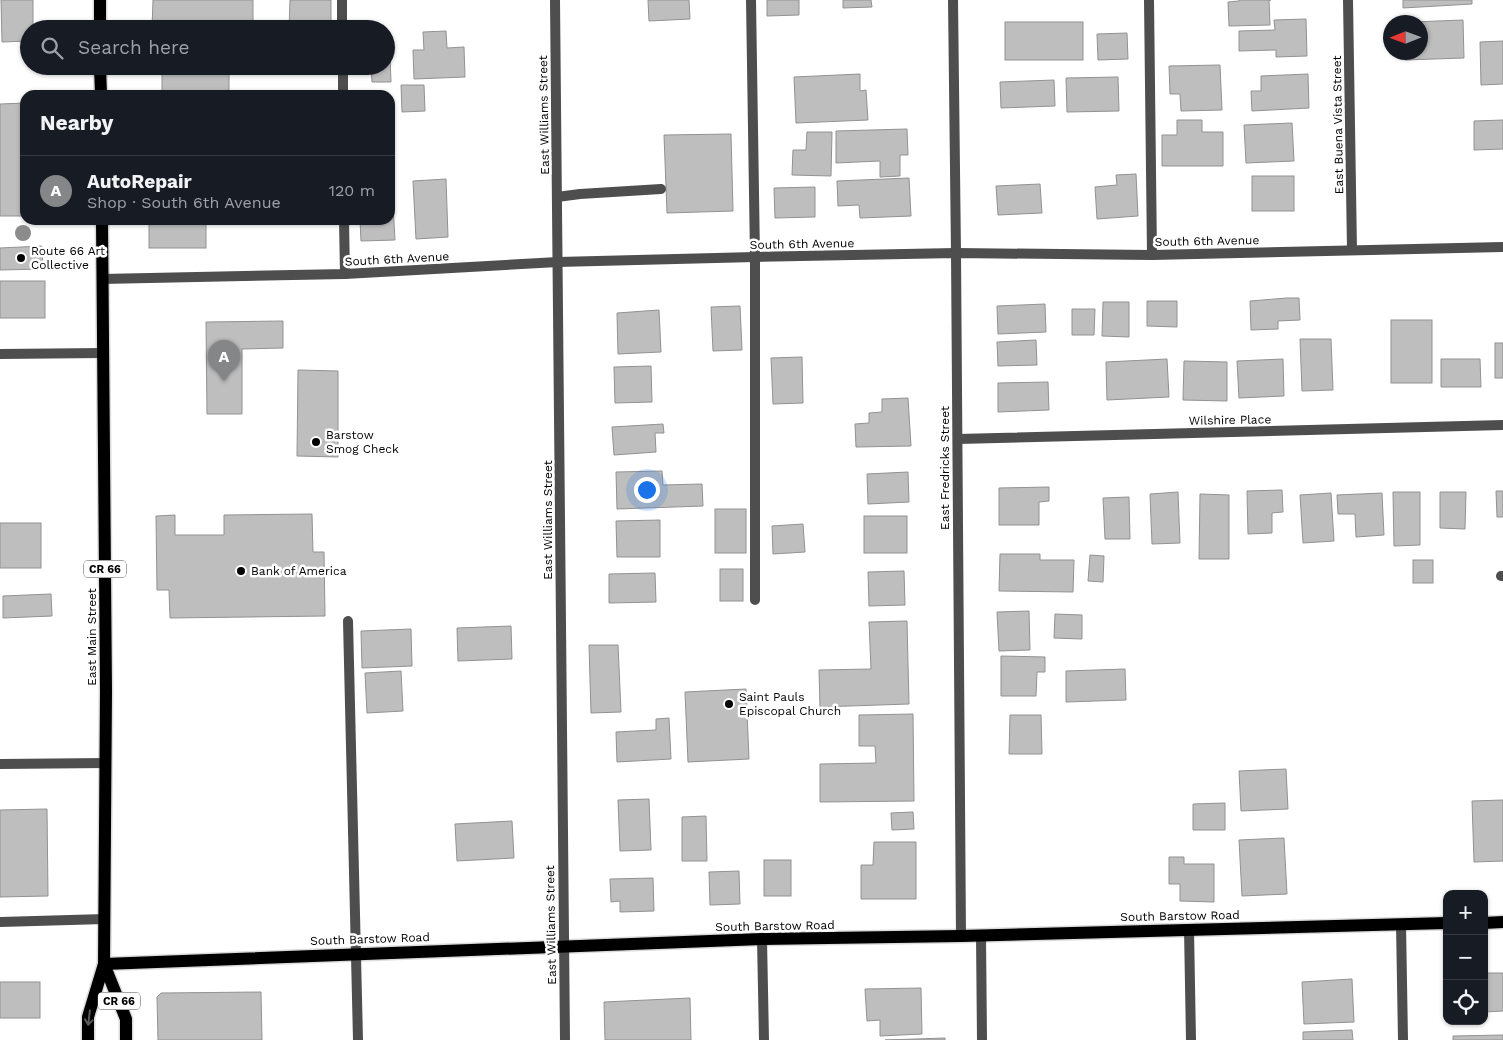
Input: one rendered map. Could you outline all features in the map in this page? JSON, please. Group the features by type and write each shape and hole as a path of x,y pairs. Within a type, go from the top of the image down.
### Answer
{"main road":[{"path":"100,0 100,20"},
{"path":"100,75 100,90"},
{"name":"East Main Street","path":"88,1040 88,1017 104,964 105,918 106,763 102,225"},
{"path":"1488,923 1503,922"},
{"name":"South Barstow Road","path":"104,964 762,939 981,936 1443,923"},
{"name":"East Main Street","path":"104,964 126,1020 126,1040"}],"street":[{"path":"342,0 342,20"},
{"name":"East Williams Street","path":"555,0 564,1040"},
{"path":"751,0 755,257 755,600"},
{"name":"East Fredricks Street","path":"953,0 961,936"},
{"path":"1149,0 1152,256"},
{"name":"East Buena Vista Street","path":"1348,0 1352,250"},
{"path":"342,75 343,90"},
{"path":"557,197 661,189"},
{"path":"344,225 345,274"},
{"name":"South 6th Avenue","path":"102,278 345,274 558,262 755,257 956,253 1152,256 1503,247"},
{"path":"0,354 103,353"},
{"name":"Wilshire Place","path":"958,439 1503,425"},
{"path":"348,621 358,1040"},
{"path":"0,764 106,763"},
{"path":"0,922 105,918"},
{"path":"1402,924 1403,1040"},
{"path":"1189,929 1190,1040"},
{"path":"981,936 982,1040"},
{"path":"762,939 764,1040"}],"building":[{"path":"1,0 33,0 33,20 20,20 20,41 2,42"},
{"path":"153,0 253,0 253,20 152,20"},
{"path":"290,0 331,0 331,20 289,20"},
{"path":"648,0 689,0 690,19 649,21"},
{"path":"767,0 799,0 799,15 767,16"},
{"path":"843,0 871,0 872,7 843,8"},
{"path":"1269,0 1270,25 1229,26 1228,2"},
{"path":"1403,0 1472,0 1472,4 1403,8"},
{"path":"1306,19 1307,56 1276,57 1276,50 1239,51 1239,31 1275,30 1274,20"},
{"path":"1463,20 1464,58 1428,59 1428,21"},
{"path":"1005,22 1083,22 1083,60 1005,60"},
{"path":"446,31 447,48 464,47 465,77 414,79 413,50 424,50 423,32"},
{"path":"1127,33 1128,59 1098,60 1097,34"},
{"path":"1503,41 1503,84 1481,85 1480,42"},
{"path":"1220,65 1222,110 1181,111 1180,94 1170,94 1169,66"},
{"path":"860,74 860,91 866,90 868,120 796,123 794,77"},
{"path":"1308,74 1309,108 1252,111 1251,91 1261,91 1261,76"},
{"path":"162,75 229,75 229,90 162,90"},
{"path":"371,75 391,75 391,82 372,82"},
{"path":"1118,77 1119,111 1067,112 1066,78"},
{"path":"1054,80 1055,106 1001,108 1000,82"},
{"path":"401,85 424,85 425,111 402,112"},
{"path":"20,103 20,216 0,216 0,104"},
{"path":"1177,120 1202,120 1202,132 1223,132 1223,166 1162,166 1162,135 1177,135"},
{"path":"1503,120 1503,149 1474,150 1474,121"},
{"path":"1292,123 1294,161 1246,163 1244,125"},
{"path":"907,129 908,155 900,155 900,176 880,177 880,161 836,163 836,131"},
{"path":"807,132 832,132 831,176 792,175 793,150 806,150"},
{"path":"731,134 733,211 667,213 664,135"},
{"path":"1136,174 1138,216 1097,219 1095,187 1117,185 1116,175"},
{"path":"1252,176 1294,176 1294,211 1252,211"},
{"path":"909,178 911,216 860,218 859,205 838,206 837,181"},
{"path":"446,179 448,237 416,239 413,181"},
{"path":"1040,184 1042,213 998,215 996,186"},
{"path":"815,187 815,217 775,218 774,188"},
{"path":"149,225 206,225 206,248 149,248"},
{"path":"360,225 394,225 395,240 361,241"},
{"name":"Route 66 Art Collective","path":"42,246 43,269 0,270 0,248"},
{"path":"0,281 45,281 45,318 0,318"},
{"path":"1299,298 1300,320 1278,321 1278,329 1251,330 1250,301"},
{"path":"1147,301 1177,301 1177,327 1147,326"},
{"path":"1103,302 1129,302 1129,337 1102,336"},
{"path":"1045,304 1046,332 998,334 997,306"},
{"path":"740,306 742,350 713,351 711,307"},
{"path":"1072,309 1095,309 1094,335 1072,335"},
{"path":"659,310 661,352 618,354 617,313"},
{"path":"1391,320 1432,320 1432,383 1391,383"},
{"path":"283,321 283,348 242,349 242,414 207,414 206,322"},
{"path":"1300,339 1331,339 1333,390 1302,391"},
{"path":"1036,340 1037,365 998,366 997,342"},
{"path":"1495,343 1503,343 1503,378 1495,378"},
{"path":"802,357 803,403 773,404 771,358"},
{"path":"1167,359 1169,397 1107,400 1106,362"},
{"path":"1283,359 1284,396 1239,398 1237,361"},
{"path":"1441,359 1480,359 1481,387 1441,387"},
{"path":"1184,361 1227,362 1227,401 1183,400"},
{"path":"651,366 652,402 615,403 614,367"},
{"path":"298,370 338,371 338,457 297,456"},
{"path":"1048,382 1049,410 998,412 998,383"},
{"path":"908,398 911,446 856,447 855,424 869,423 869,413 882,412 882,399"},
{"path":"663,424 664,433 655,433 656,452 614,455 612,427"},
{"path":"662,471 663,485 702,484 703,506 617,509 616,472"},
{"path":"908,472 909,502 868,504 867,474"},
{"path":"1049,487 1049,501 1039,502 1039,525 999,525 999,488"},
{"path":"1282,490 1283,512 1272,513 1272,533 1248,534 1247,491"},
{"path":"1496,491 1503,491 1503,517 1497,517"},
{"path":"1178,492 1180,543 1152,544 1150,494"},
{"path":"1393,492 1420,492 1420,545 1394,546"},
{"path":"1440,492 1466,492 1465,529 1440,528"},
{"path":"1331,493 1334,541 1303,543 1300,495"},
{"path":"1382,493 1384,535 1356,537 1355,514 1338,514 1337,495"},
{"path":"1200,494 1229,495 1229,559 1199,559"},
{"path":"1129,497 1130,539 1105,539 1103,498"},
{"path":"715,509 746,509 746,553 715,553"},
{"name":"Bank of America","path":"312,514 313,552 324,552 325,616 170,618 169,590 157,590 156,516 175,515 175,535 224,535 224,515"},
{"path":"864,516 907,516 907,553 864,553"},
{"path":"660,520 660,557 617,557 616,521"},
{"path":"0,523 41,523 41,568 0,568"},
{"path":"803,524 805,552 773,554 772,526"},
{"path":"1000,554 1040,554 1040,560 1074,560 1073,592 999,591"},
{"path":"1090,555 1104,556 1103,582 1088,581"},
{"path":"1413,560 1433,560 1433,583 1413,583"},
{"path":"720,569 743,569 743,601 720,601"},
{"path":"904,571 905,605 869,606 868,572"},
{"path":"655,573 656,602 609,603 609,574"},
{"path":"51,594 52,616 3,618 3,596"},
{"path":"1029,611 1030,650 999,651 997,612"},
{"path":"1055,614 1082,615 1082,639 1054,638"},
{"path":"907,621 909,704 820,707 819,670 871,669 869,622"},
{"path":"511,626 512,659 458,661 457,628"},
{"path":"411,629 412,666 362,668 361,631"},
{"path":"589,645 618,645 621,712 591,713"},
{"path":"1001,656 1045,657 1045,672 1037,672 1036,696 1001,696"},
{"path":"1125,669 1126,700 1066,702 1066,671"},
{"path":"401,671 403,711 367,713 365,673"},
{"path":"746,689 749,759 688,762 685,692"},
{"path":"913,714 914,801 820,802 820,764 876,763 875,746 859,746 859,715"},
{"path":"1010,715 1041,715 1042,754 1009,754"},
{"path":"669,718 671,759 617,762 616,732 656,730 656,719"},
{"path":"1286,769 1288,809 1241,811 1239,771"},
{"path":"649,799 651,850 620,851 618,800"},
{"path":"1503,800 1503,861 1474,862 1472,801"},
{"path":"1225,803 1225,830 1193,830 1193,804"},
{"path":"47,809 48,896 0,897 0,810"},
{"path":"913,812 914,829 892,830 891,813"},
{"path":"706,816 707,861 682,861 682,817"},
{"path":"512,821 514,858 457,861 455,824"},
{"path":"1284,838 1287,894 1242,896 1239,840"},
{"path":"874,842 916,842 916,899 861,899 861,865 873,865"},
{"path":"1169,857 1184,857 1184,864 1214,864 1214,902 1180,901 1180,884 1169,884"},
{"path":"764,860 791,860 791,896 764,896"},
{"path":"739,871 740,904 710,905 709,872"},
{"path":"653,878 654,911 620,912 620,901 611,902 610,879"},
{"path":"1488,973 1503,973 1503,1011 1488,1012"},
{"path":"1352,979 1354,1022 1304,1024 1302,982"},
{"path":"0,982 40,982 40,1018 0,1018"},
{"path":"921,988 922,1034 880,1036 880,1020 867,1021 865,989"},
{"path":"261,992 262,1040 158,1040 157,997 161,993"},
{"path":"690,998 691,1040 605,1040 604,1002"},
{"path":"1352,1030 1353,1040 1303,1040 1303,1032"},
{"path":"1503,1035 1503,1040 1453,1040 1453,1036"},
{"path":"945,1038 945,1040 885,1040"}],"place":[{"name":"Route 66 Art Collective","path":"21,258"},
{"name":"AutoRepair","path":"224,381"},
{"name":"Barstow Smog Check","path":"316,442"},
{"name":"Bank of America","path":"241,571"},
{"name":"Saint Pauls Episcopal Church","path":"729,704"}]}
